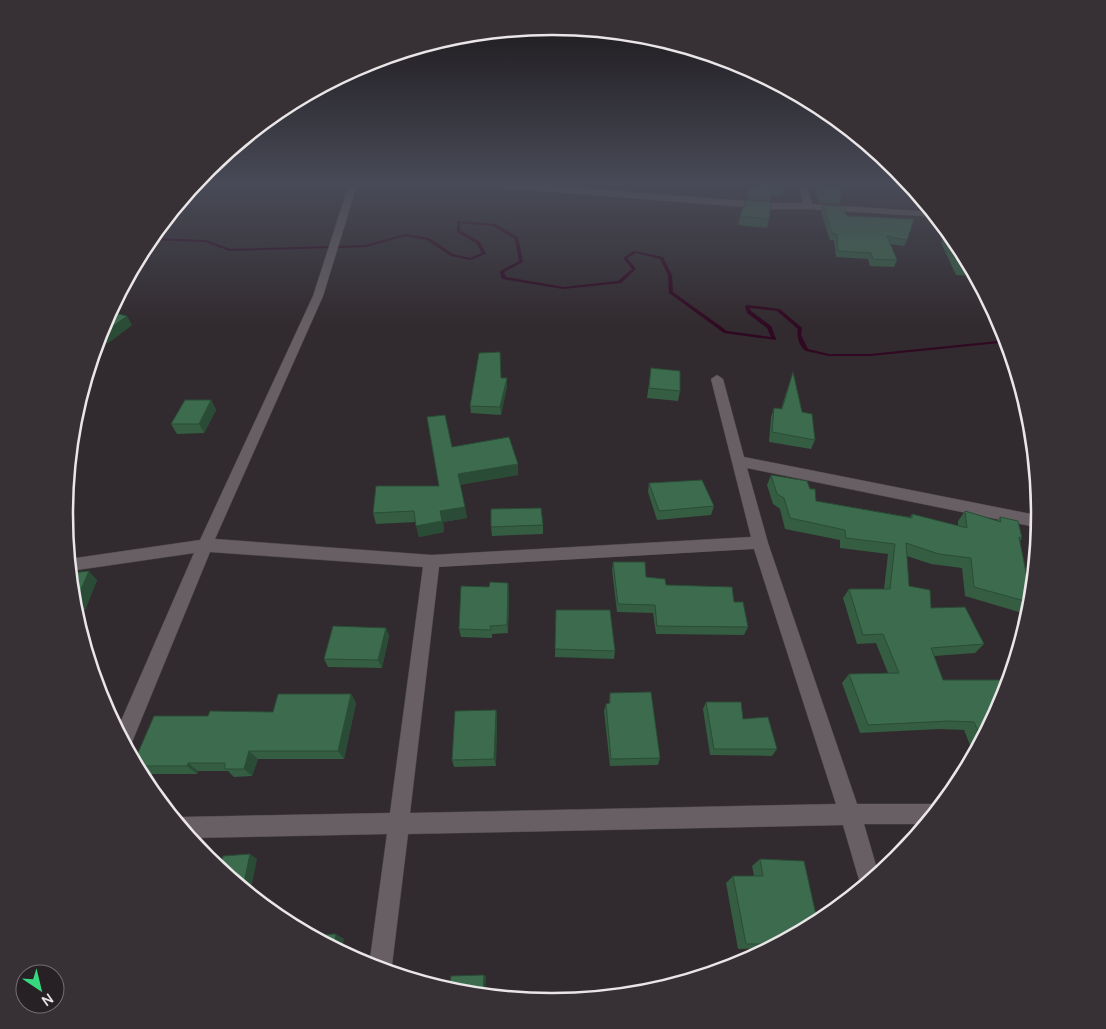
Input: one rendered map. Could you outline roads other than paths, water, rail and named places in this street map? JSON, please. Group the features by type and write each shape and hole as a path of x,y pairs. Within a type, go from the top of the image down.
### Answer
{"street":[{"path":"126,733 205,545 318,296 338,233"},
{"path":"717,379 760,543 850,814 868,876"},
{"path":"739,461 1032,520"},
{"path":"77,564 205,545 432,560 760,543"},
{"path":"381,962 432,560"},
{"path":"190,828 927,814"}],"waterway":[{"path":"161,239 206,241 230,250 366,246 405,235 428,239 452,255 470,259 484,254 479,243 462,233"},
{"path":"508,233 517,238 521,262 502,272 504,278 563,288 619,282 634,269 625,258 635,252 662,258 670,275 671,292 726,332 774,339 769,327 749,312 747,306 778,310 800,329 799,335 806,350 829,355 870,355 1000,342"}]}
